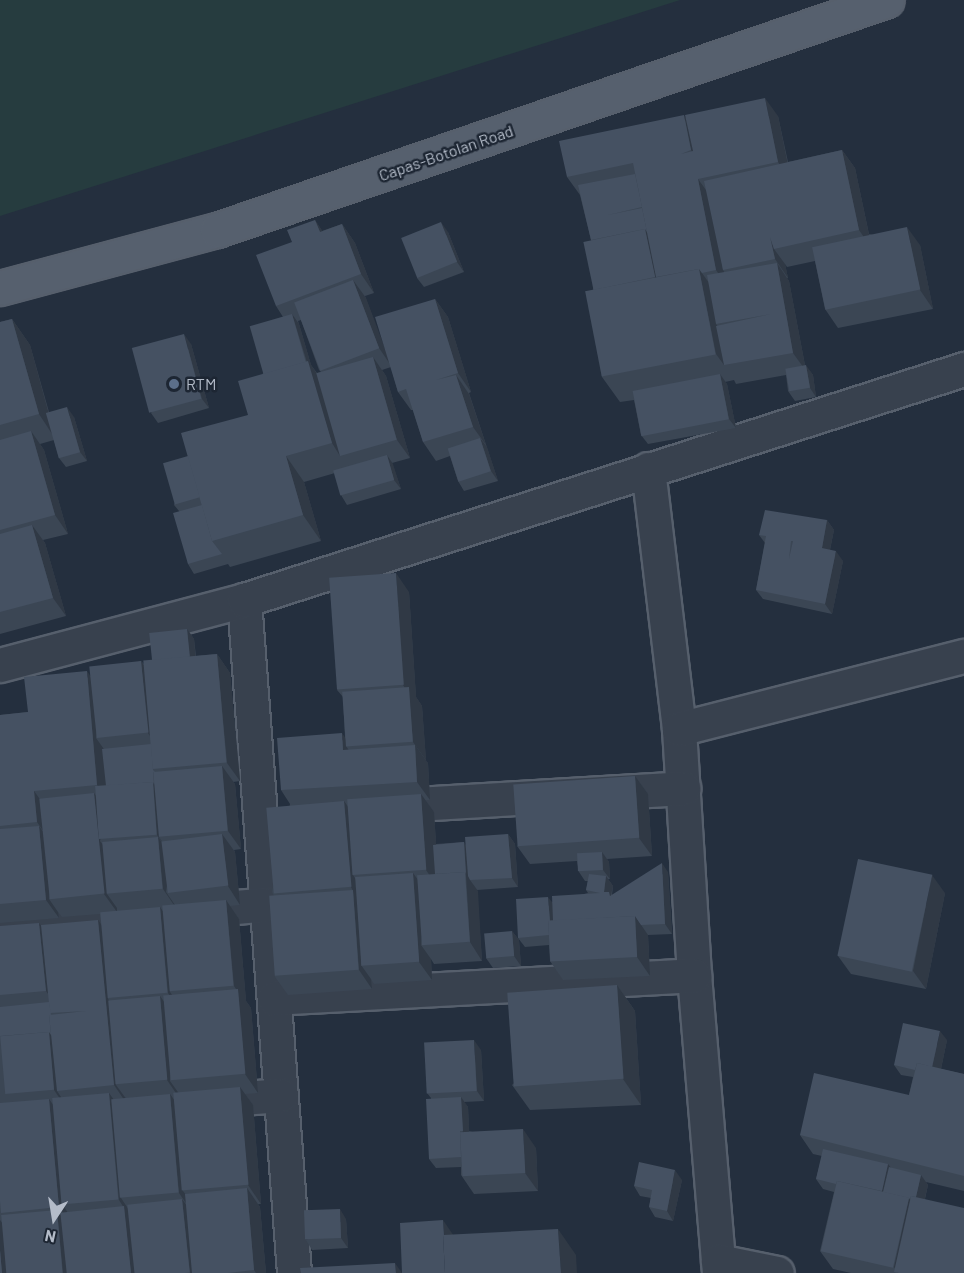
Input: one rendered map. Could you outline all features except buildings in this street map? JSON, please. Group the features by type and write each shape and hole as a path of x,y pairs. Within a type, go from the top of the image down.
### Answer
{"main road":[{"name":"Capas-Botolan Road","path":"0,288 217,230 887,0"}],"street":[{"path":"0,665 244,600 964,369"},
{"path":"648,469 679,729 694,975 718,1267 777,1273"},
{"path":"244,600 294,1273"},
{"path":"679,729 964,656"},
{"path":"354,808 683,788"},
{"path":"261,814 296,812"},
{"path":"0,928 267,904"},
{"path":"274,998 694,975"},
{"path":"176,1103 281,1095"}],"green space":[{"path":"0,0 680,0 0,216"}],"place":[{"name":"RTM","path":"174,384"}]}
